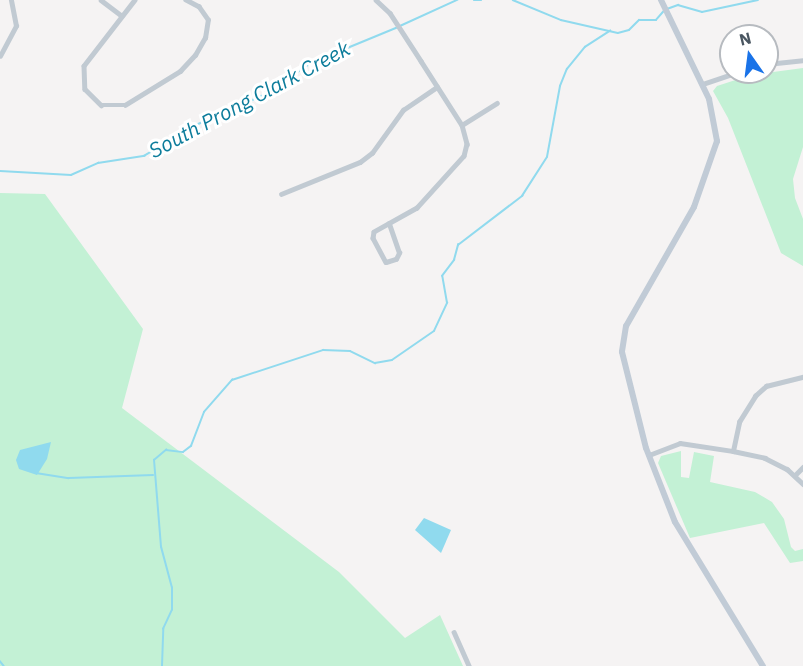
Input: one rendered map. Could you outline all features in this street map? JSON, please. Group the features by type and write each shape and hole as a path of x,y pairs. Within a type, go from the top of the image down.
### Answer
{"main road":[{"path":"661,0 703,84 717,126 712,158 694,207 622,337 628,381 649,455 681,535 763,666"}],"street":[{"path":"0,56 16,26 10,0"},
{"path":"100,0 122,16"},
{"path":"135,0 84,66 82,78 90,98 108,107 125,105 180,71 195,55 205,38 207,20 199,6 186,0"},
{"path":"376,0 395,20 462,125 467,144 464,156 417,208 377,230 373,238 386,262 396,259 399,253 389,224"},
{"path":"779,63 803,60"},
{"path":"703,84 719,79"},
{"path":"281,194 368,156 403,110 437,87"},
{"path":"462,125 497,103"},
{"path":"733,451 739,422 755,396 766,386 803,377"},
{"path":"649,455 680,443 733,451 765,458 795,475 803,484"},
{"path":"795,475 803,468"},
{"path":"454,632 469,666"}],"green space":[{"path":"803,68 803,147 793,179 795,198 803,219 803,266 781,253 728,118 713,91 717,86 723,84 779,84 779,71"},
{"path":"0,193 45,194 143,329 122,408 339,572 405,638 440,615 463,666 0,666"},
{"path":"681,451 681,477 689,478 694,452 714,456 710,482 755,492 772,502 784,519 791,547 795,551 803,549 803,561 790,563 764,523 690,538 658,463 661,456"}],"water":[{"path":"51,442 47,459 37,475 19,469 16,460 20,450"},
{"path":"424,518 451,530 441,553 415,530"}],"waterway":[{"name":"South Prong Clark Creek","path":"400,26 457,0"},
{"name":"South Prong Clark Creek","path":"474,0 481,0"},
{"name":"South Prong Clark Creek","path":"513,0 561,20 618,33 629,30 639,20 656,20 663,12"},
{"name":"South Prong Clark Creek","path":"667,9 678,5 702,12 758,0"},
{"name":"South Prong Clark Creek","path":"0,171 71,175 98,163 144,156 196,125 266,94 311,63 396,28"},
{"path":"162,666 163,629 172,610 172,588 161,547 154,460 166,450 183,452 191,446 204,412 232,380 323,350 350,351 375,363 392,360 434,331 447,303 442,276 454,260 458,245 522,196 547,157 560,86 567,69 585,47 610,31"},
{"path":"36,473 69,478 153,475"},
{"path":"0,661 4,666"}]}
